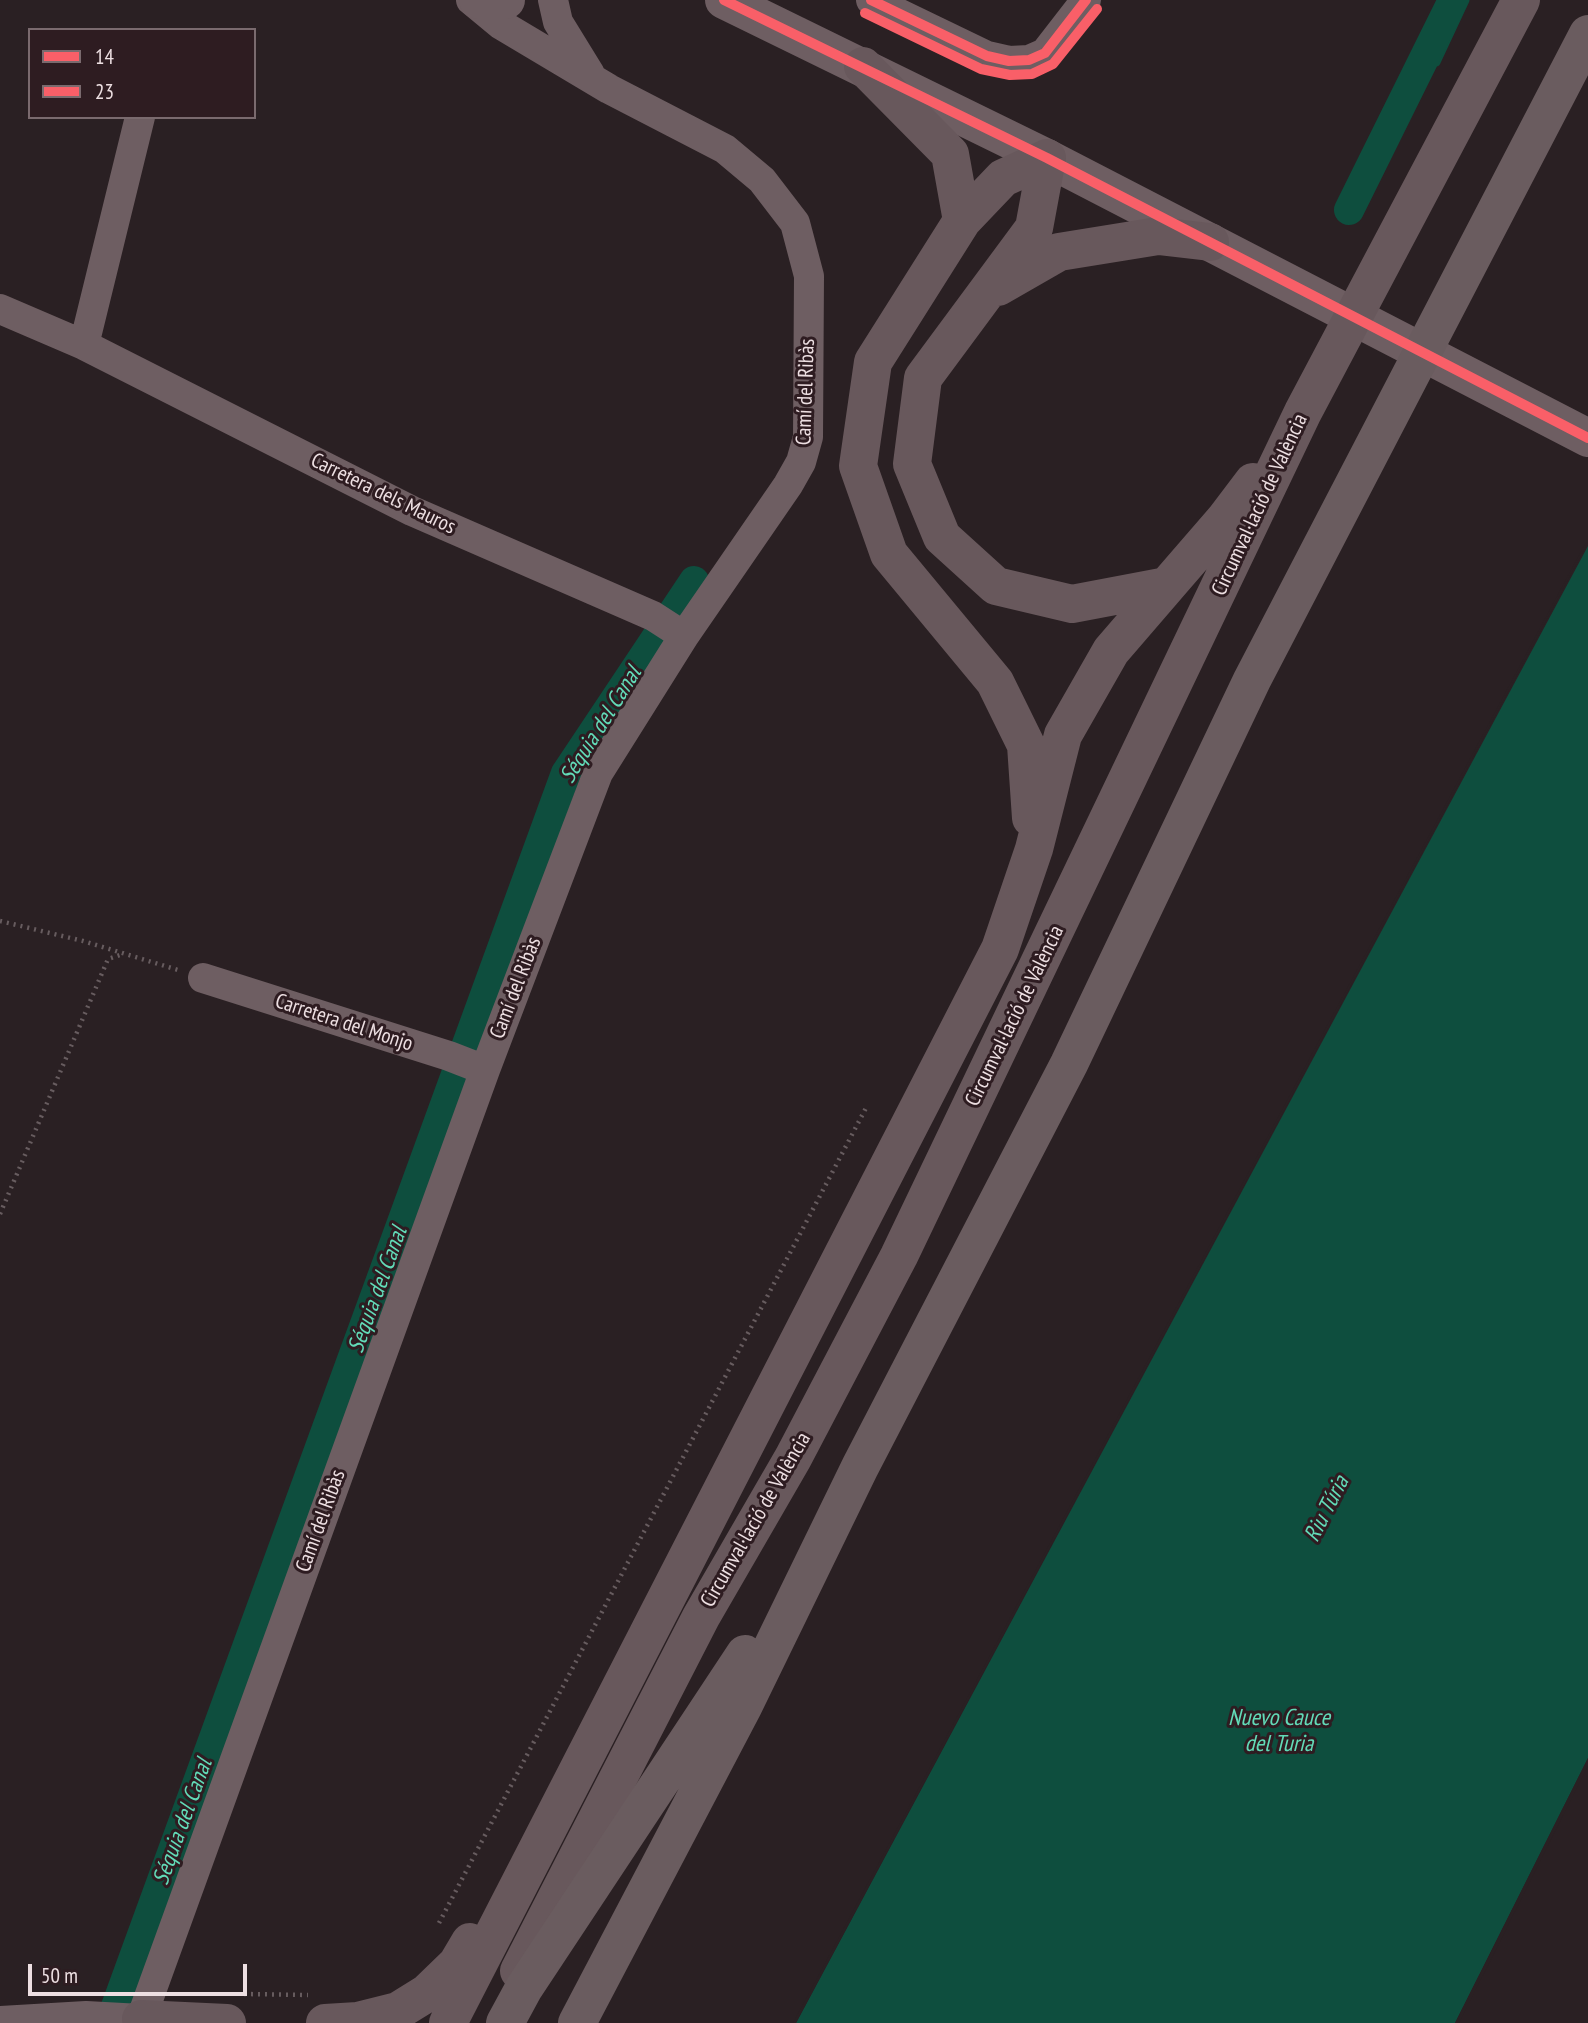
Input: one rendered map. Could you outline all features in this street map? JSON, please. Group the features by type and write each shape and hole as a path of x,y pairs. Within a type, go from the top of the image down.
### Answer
{"highway":[{"name":"Circumval·lació de València","path":"492,2023 701,1617 793,1458 899,1256 1303,412 1521,0"},
{"path":"577,2023 743,1707 860,1467 1069,1064 1252,680 1588,34"},
{"path":"863,66 950,154 962,221"},
{"path":"1047,158 1034,228 923,377 912,464 942,537 996,586 1072,604 1167,586"},
{"path":"1034,849 1026,745 995,682 889,554 858,466 873,362 962,221 1003,178 1047,158"},
{"path":"984,295 1059,252 1158,236 1210,242"},
{"path":"448,2023 1000,949 1034,849 1063,735 1111,651 1225,519 1303,412"},
{"path":"505,2023 524,1987 719,1696 860,1467"},
{"path":"322,2009 358,2021 398,2011 427,1993 457,1964 623,1681"},
{"path":"147,2022 232,2008"}],"street":[{"name":"Camí del Ribàs","path":"147,2022 485,1070 598,773 684,636 801,462 807,438 809,276 795,223 762,180 725,149 500,24 471,0"},
{"path":"478,0 506,0"},
{"name":"Camí del Ribàs","path":"553,0 558,22 593,78"},
{"path":"724,0 1047,158 1588,438"},
{"path":"871,0 988,56 1009,61 1029,60 1045,53 1086,0"},
{"path":"84,345 140,119"},
{"name":"Carretera dels Mauros","path":"0,309 84,345 412,511 653,616 684,636"},
{"name":"Carretera del Monjo","path":"203,978 449,1056 485,1070"},
{"path":"0,2021 86,2016 147,2022"}],"path":[{"path":"0,921 203,978"},
{"path":"0,1214 108,959 123,954"},
{"path":"435,1932 867,1106"},
{"path":"232,2008 322,2009"}],"water":[{"name":"Nuevo Cauce del Turia","path":"1588,546 1588,1758 1455,2023 796,2023"}],"pier":[{"path":"1588,542 796,2023 793,2023 1585,544"},
{"path":"1588,1758 1588,1766 1459,2023 1455,2023"}],"waterway":[{"path":"1349,210 1453,0"},
{"path":"1436,62 1465,0"},
{"name":"Séquia del Canal","path":"110,2023 566,773 694,581"}],"transit line":[{"name":"14","path":"724,0 1047,158 1588,438"},
{"name":"14","path":"871,0 987,56 1009,61 1029,60 1045,53 1086,0"},
{"name":"23","path":"865,13 981,69 1010,75 1032,74 1053,64 1097,9"}],"water label":[{"name":"Riu Túria","path":"1327,1509"}]}
